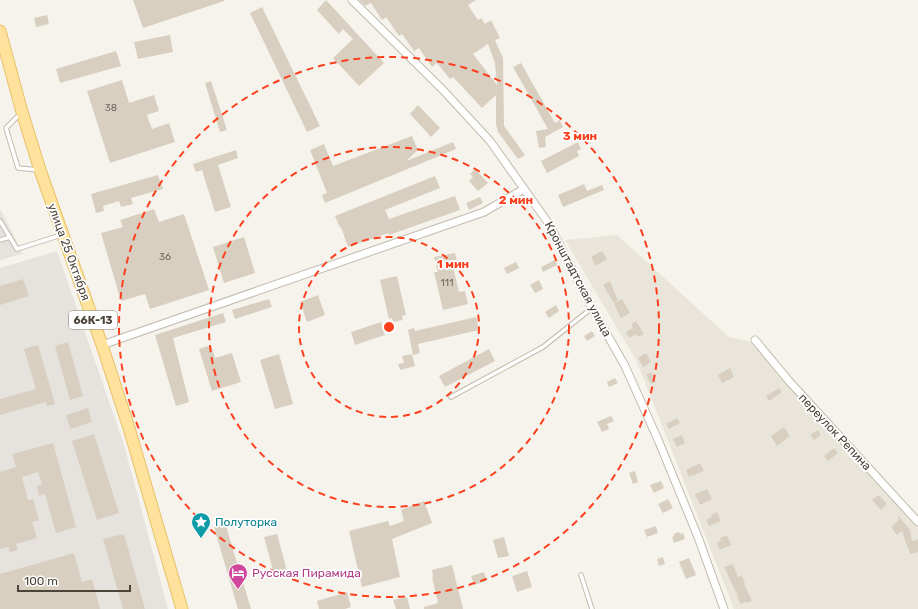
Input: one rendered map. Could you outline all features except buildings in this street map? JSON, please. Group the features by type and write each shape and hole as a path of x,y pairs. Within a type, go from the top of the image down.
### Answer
{"main road":[{"name":"улица 25 Октября","path":"0,31 22,112 40,170 102,345 129,428 182,609"}],"street":[{"name":"Кронштадтская улица","path":"352,0 443,90 490,141 549,224 592,308 625,366 659,442 698,537 724,609"},
{"path":"102,345 484,212 524,189"},
{"name":"переулок Репина","path":"755,340 789,381 918,522"}],"lane":[{"path":"22,112 6,128 18,168 40,170"},
{"path":"0,221 17,249 62,234"},
{"path":"0,240 10,238"},
{"path":"451,397 543,347 592,308"},
{"path":"582,575 592,609"}],"shaded area":[{"path":"0,209 23,254 0,260"},
{"path":"617,235 729,337 765,345 918,527 918,609 734,609 637,362 565,240"},
{"path":"57,251 124,445 168,609 0,609 0,268"}],"place":[{"name":"Полуторка","path":"201,539"},
{"name":"Русская Пирамида","path":"238,590"}]}
